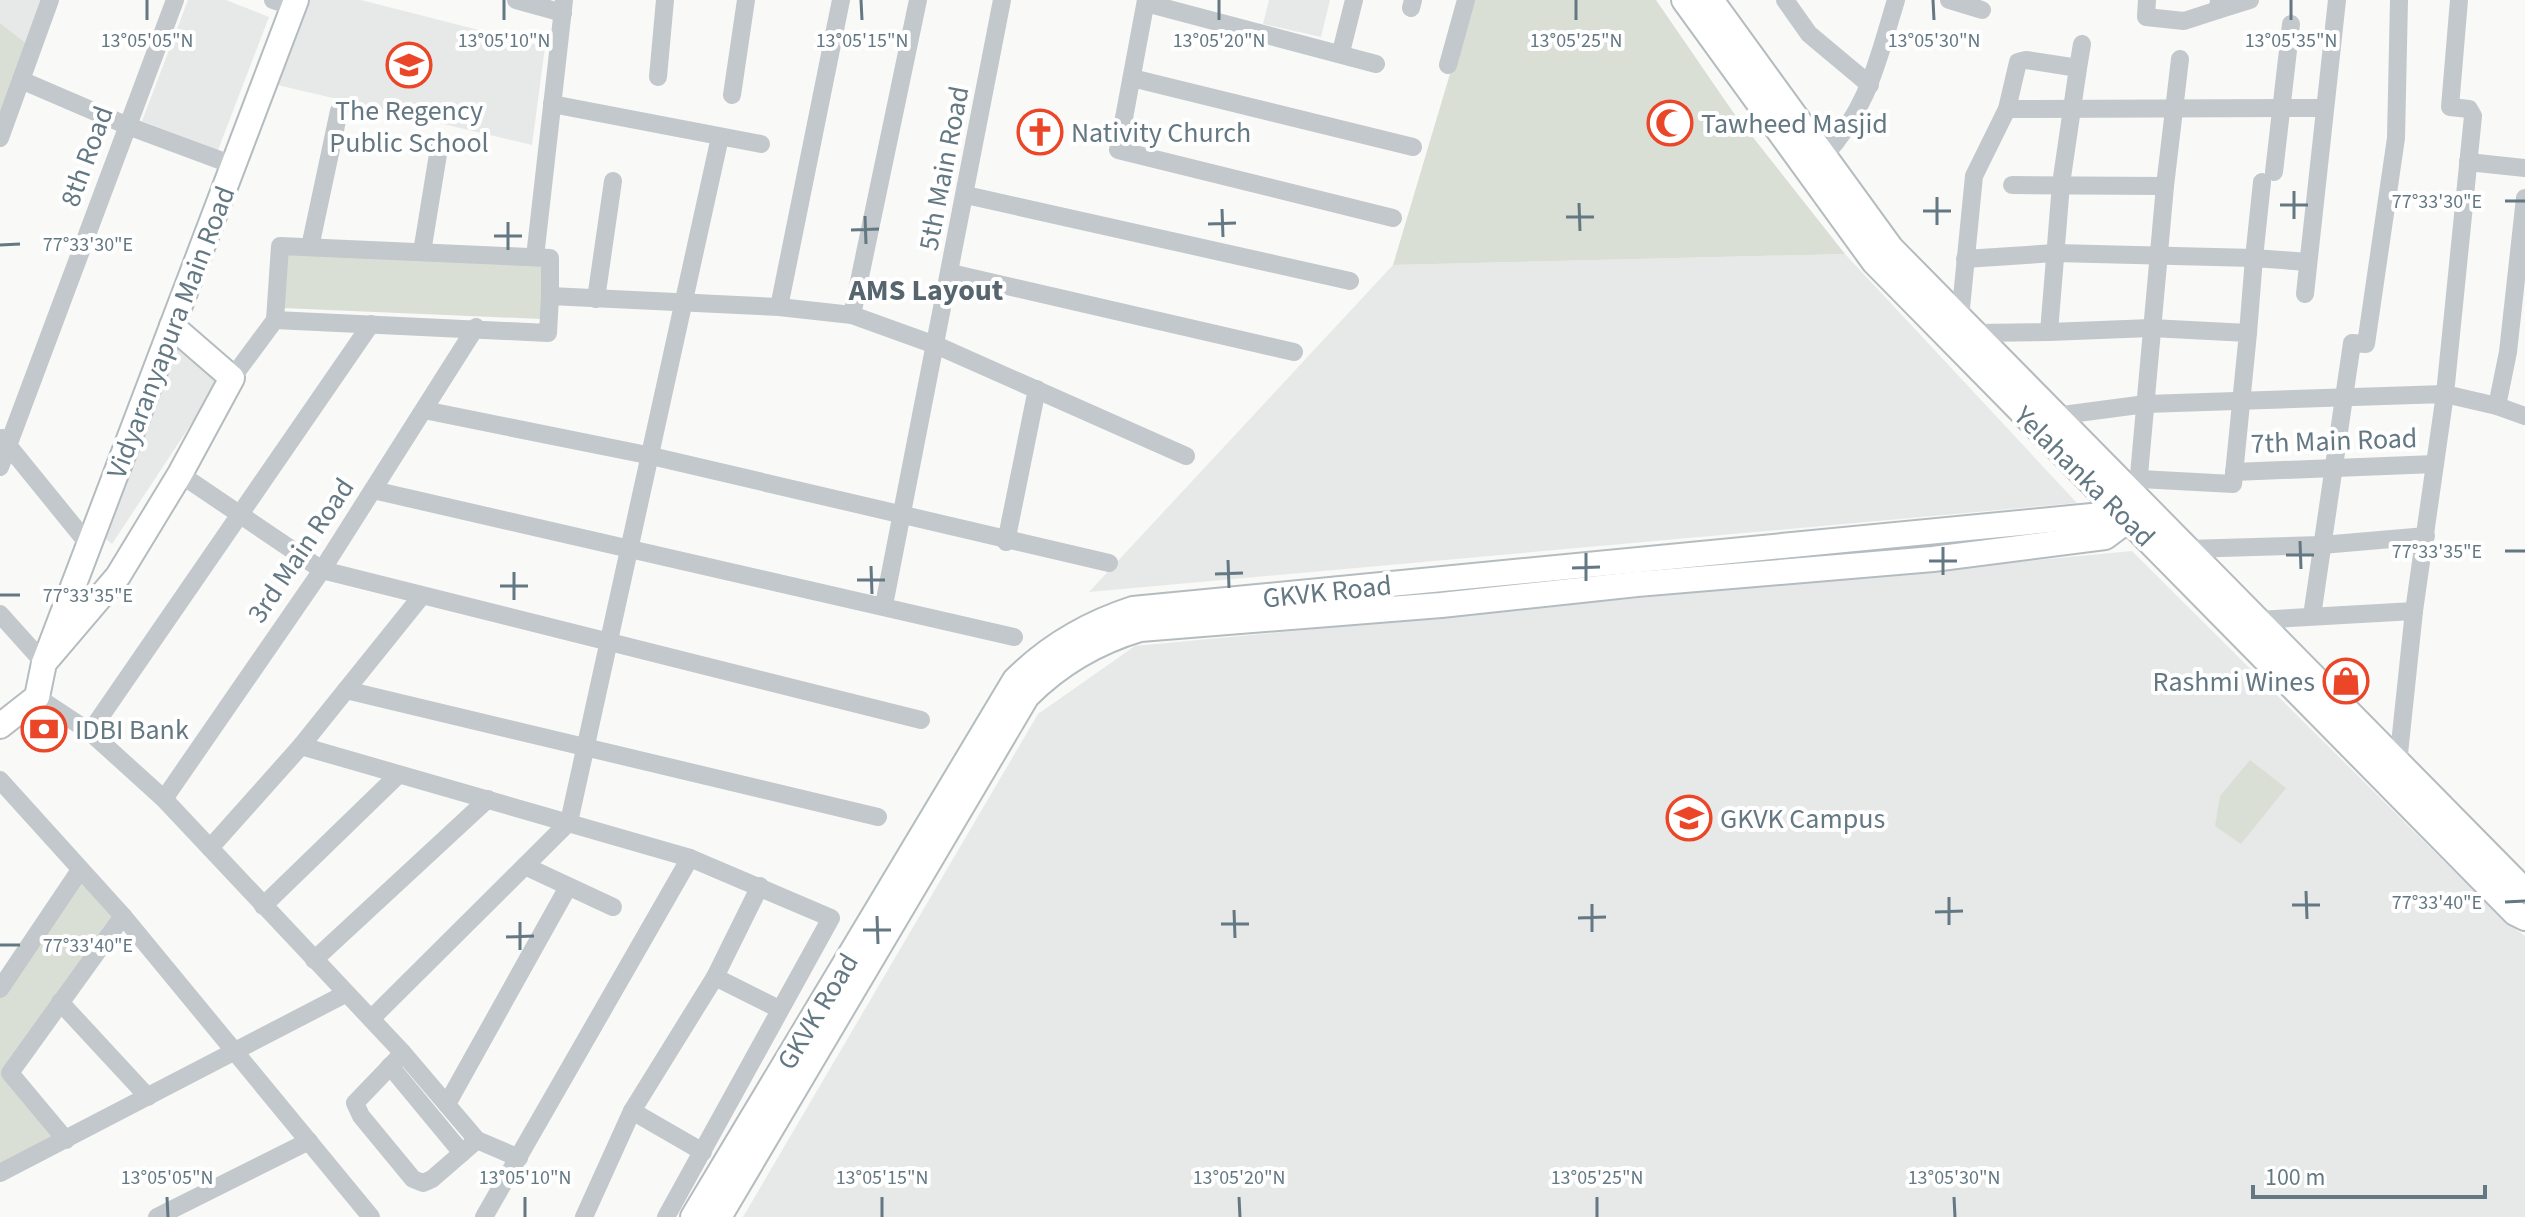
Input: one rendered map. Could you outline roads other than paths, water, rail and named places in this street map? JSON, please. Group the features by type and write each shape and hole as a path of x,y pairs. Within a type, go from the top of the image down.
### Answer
{"main road":[{"name":"Yelahanka Road","path":"1684,0 1874,262 2187,549 2525,891"},
{"name":"Yelahanka Road","path":"1711,0 1891,248 2132,498 2515,913 2525,918"},
{"name":"Vidyaranyapura Main Road","path":"37,697 44,663 233,165 288,2"},
{"path":"44,663 118,576 180,474 232,378 172,326"},
{"name":"GKVK Road","path":"693,1217 1015,680 1050,648 1090,625 1133,609 2086,517 2132,498"},
{"name":"GKVK Road","path":"719,1217 1027,696 1060,667 1098,644 1140,629 1441,605 1637,584 1933,559 2109,537 2132,498"},
{"path":"0,726 37,697"}],"street":[{"path":"0,138 50,0"},
{"name":"8th Road","path":"0,467 4,440 175,0"},
{"path":"516,0 563,7 535,257"},
{"path":"658,77 665,0"},
{"path":"732,95 746,0"},
{"path":"779,307 841,0"},
{"path":"852,315 918,0"},
{"name":"5th Main Road","path":"884,605 938,346 1002,0"},
{"path":"1341,52 1354,0"},
{"path":"1448,65 1466,0"},
{"path":"1785,0 1809,34 1870,85"},
{"path":"1824,156 1851,127 1870,85 1896,0"},
{"path":"1949,0 1982,10"},
{"path":"2147,0 2146,17 2184,21 2219,5 2250,0"},
{"path":"2305,294 2337,0"},
{"path":"2312,616 2352,343 2366,344 2378,269 2396,138 2399,0"},
{"path":"2398,763 2414,611 2445,394 2473,112 2450,107 2459,0"},
{"path":"1376,64 1146,1 1118,150 1393,218"},
{"path":"2234,472 2254,258 2283,107 2291,24"},
{"path":"2049,332 2061,184 2082,44"},
{"path":"2132,498 2146,404 2151,328 2180,59"},
{"path":"2078,68 2018,62 2007,109 1974,176 1965,259 1967,326 2049,332 2151,328 2248,333"},
{"path":"1132,78 1413,147"},
{"path":"21,80 128,126 233,165"},
{"path":"552,104 761,144"},
{"path":"2007,109 2324,108"},
{"path":"310,247 339,111"},
{"path":"371,1019 569,822 647,455 720,137"},
{"path":"422,252 440,142"},
{"path":"2468,162 2525,168"},
{"path":"596,299 613,181"},
{"path":"2012,185 2165,186"},
{"path":"966,195 1350,281"},
{"path":"2497,406 2508,352 2525,198"},
{"path":"232,378 275,320 280,246 550,258 548,333 476,327 275,320"},
{"path":"1965,259 2056,253 2160,253 2308,262"},
{"path":"951,273 1294,352"},
{"path":"550,296 779,307 852,315 938,346 1186,456"},
{"path":"90,732 371,324"},
{"name":"3rd Main Road","path":"164,799 322,570 476,327"},
{"path":"1006,542 1037,389"},
{"path":"2055,416 2146,404 2445,394 2525,416"},
{"path":"424,410 647,455 1006,542 1109,563"},
{"path":"4,440 89,545"},
{"name":"7th Main Road","path":"2132,498 2233,484 2234,472 2435,464"},
{"path":"180,474 322,570 420,598 607,641 921,720"},
{"path":"373,490 1014,637"},
{"path":"2187,549 2322,545 2426,536"},
{"path":"210,848 301,746 420,598"},
{"path":"2257,620 2414,611"},
{"path":"0,614 44,663"},
{"path":"346,690 878,817"},
{"path":"37,697 90,732 164,799 371,1019 462,1153"},
{"path":"301,746 690,858 831,918 666,1217"},
{"path":"263,906 397,776"},
{"path":"0,780 123,916 371,1217"},
{"path":"314,960 488,799"},
{"path":"484,1217 690,858"},
{"path":"525,866 613,907"},
{"path":"0,989 80,870"},
{"path":"584,1217 632,1111 715,977 760,886"},
{"path":"447,1104 568,887"},
{"path":"66,1140 10,1073 123,916"},
{"path":"715,977 779,1009"},
{"path":"0,1173 345,994"},
{"path":"60,1002 148,1097"},
{"path":"396,1059 447,1104 477,1140 519,1158"},
{"path":"396,1059 357,1097 355,1103 361,1116 413,1179 423,1183 432,1179 477,1140"},
{"path":"632,1111 703,1152"},
{"path":"157,1217 309,1141"}],"place":[{"name":"The Regency Public School","path":"409,65"},
{"name":"Tawheed Masjid","path":"1670,123"},
{"name":"Nativity Church","path":"1040,132"},
{"name":"Rashmi Wines","path":"2346,681"},
{"name":"IDBI Bank","path":"44,729"},
{"name":"GKVK Campus","path":"1689,818"}],"district":[{"name":"AMS Layout","path":"926,290"}]}
